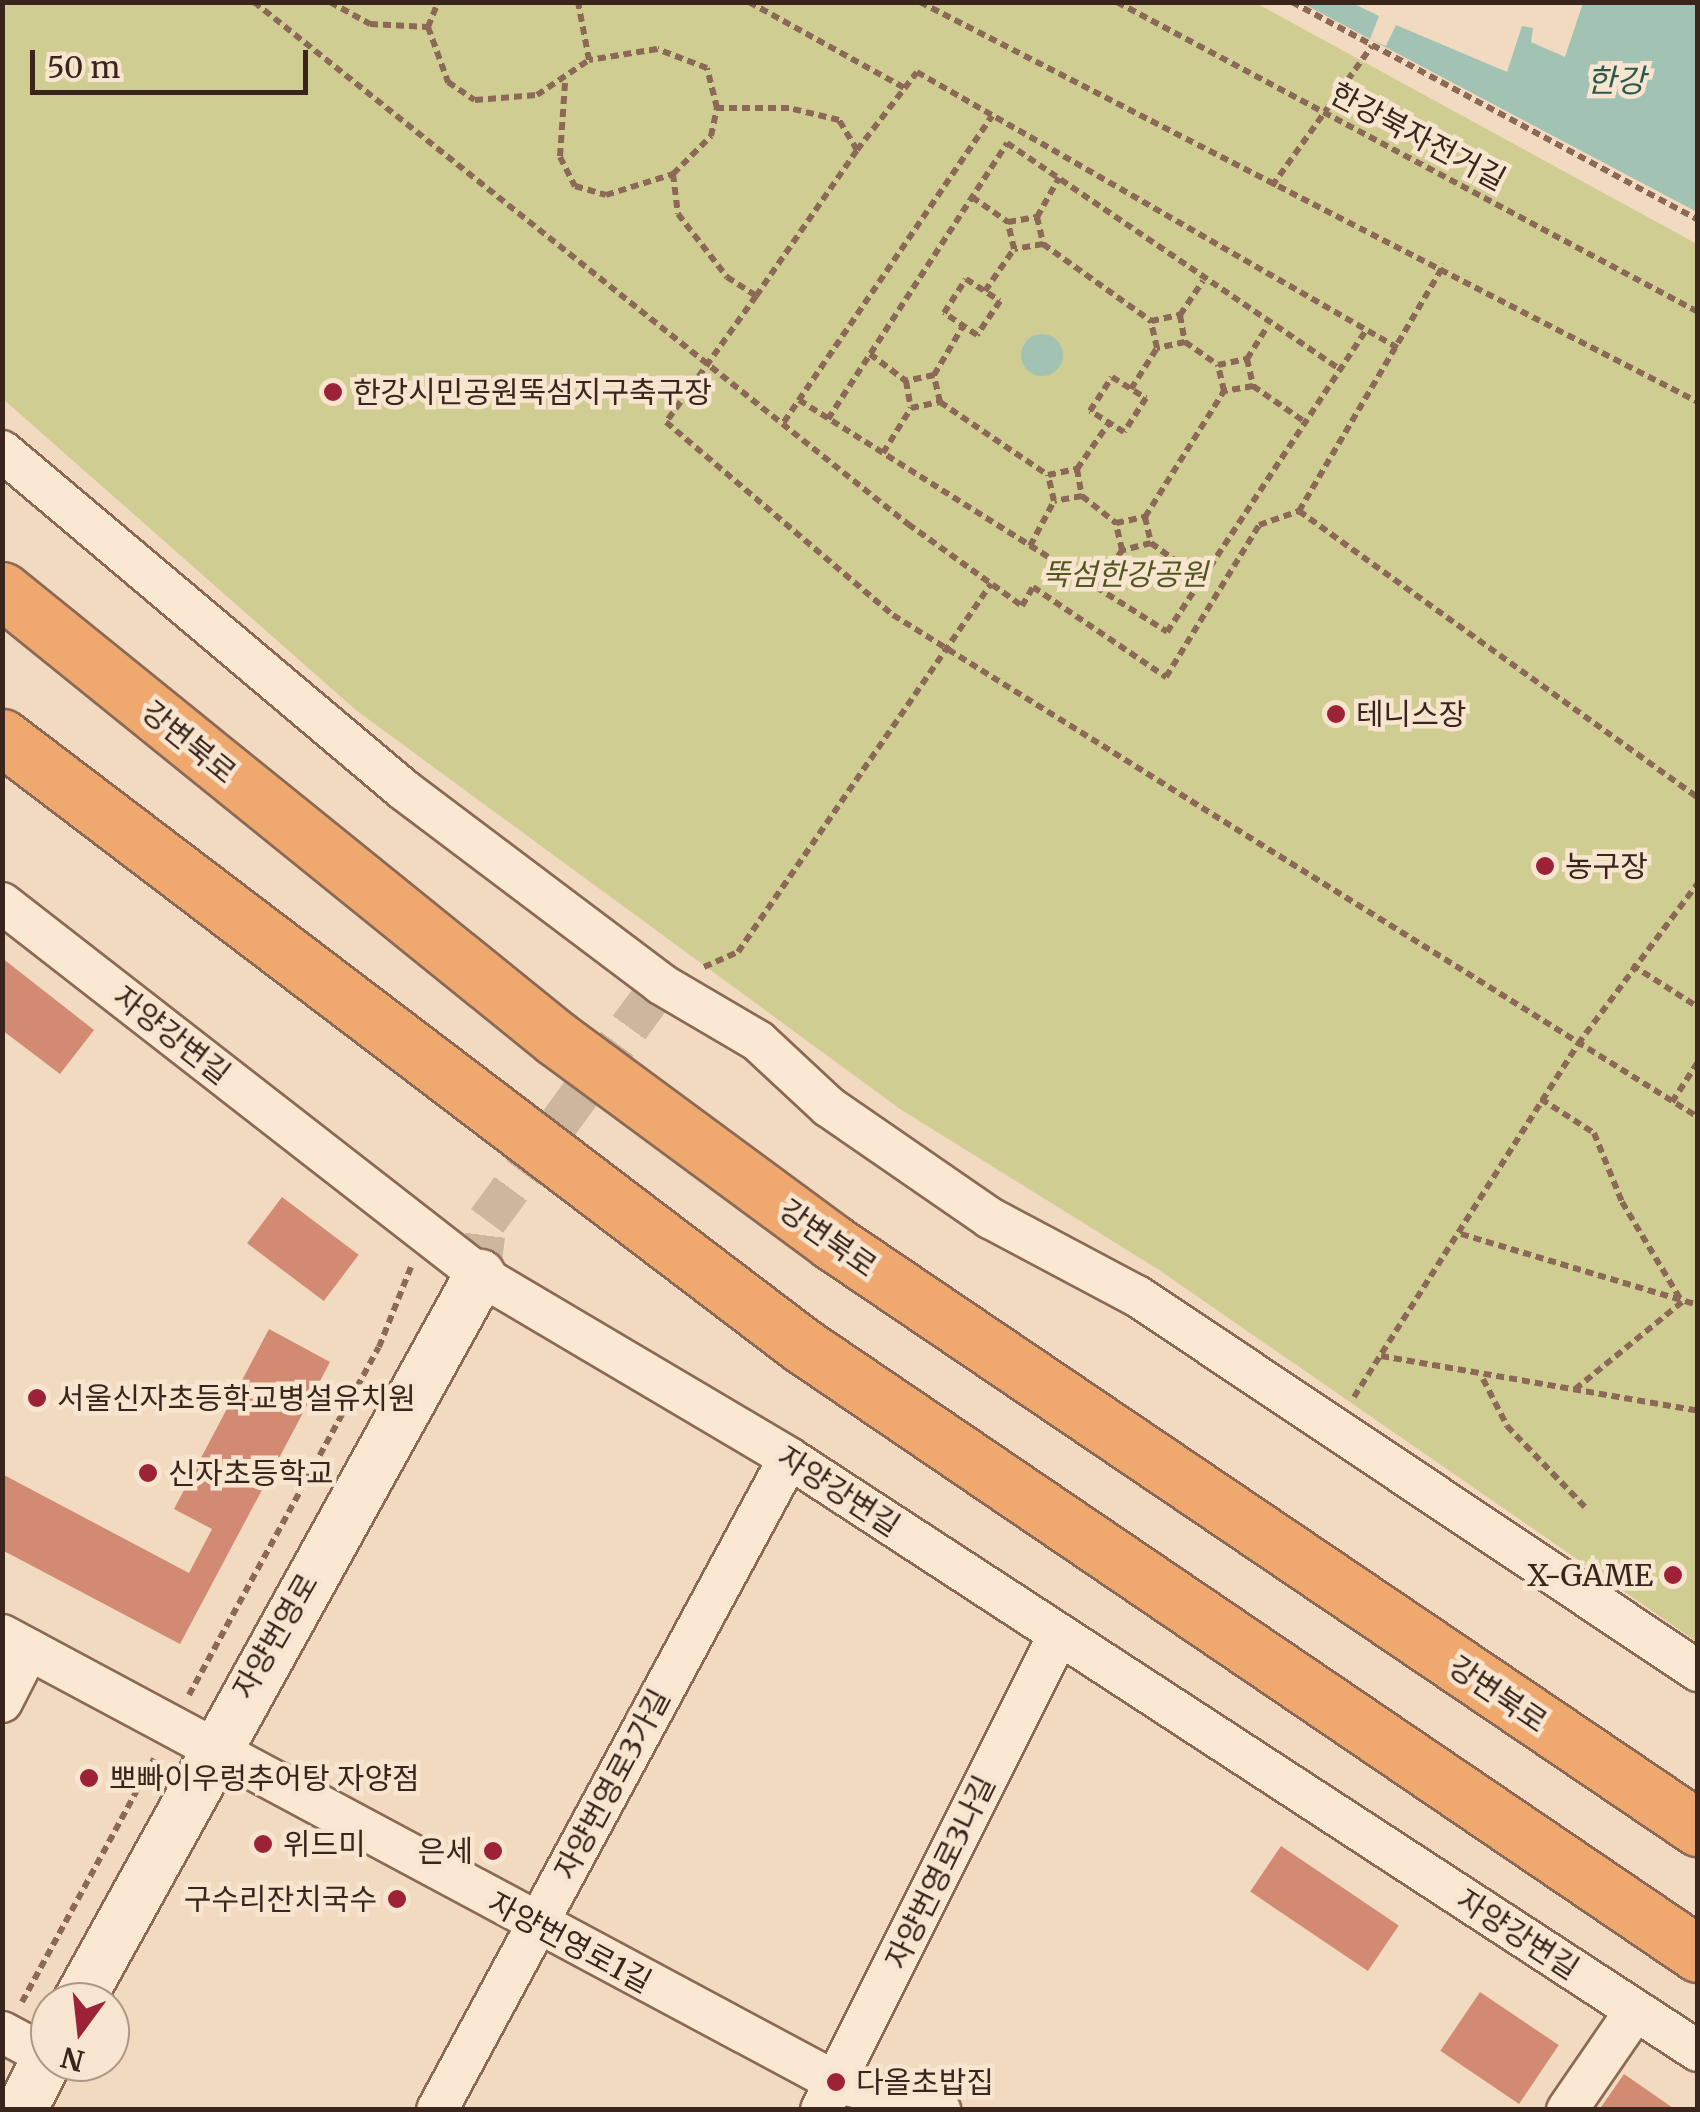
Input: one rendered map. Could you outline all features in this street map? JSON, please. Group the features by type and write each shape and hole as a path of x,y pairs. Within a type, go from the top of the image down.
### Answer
{"highway":[{"name":"강변북로","path":"2,590 557,1039 832,1242 1698,1828"},
{"path":"2,738 802,1346 1698,1954"},
{"path":"1629,1782 1698,1816"}],"street":[{"path":"2,451 404,790 661,984 758,1041 829,1108 990,1218 1138,1296 1698,1671"},
{"name":"자양강변길","path":"2,903 480,1275 789,1458 1698,2051"},
{"name":"자양번영로","path":"87,1982 195,1732 480,1275"},
{"name":"자양번영로3가길","path":"436,2110 789,1458"},
{"name":"자양번영로3나길","path":"828,2096 1058,1634"},
{"path":"2,1702 16,1642"},
{"name":"자양번영로1길","path":"16,1642 195,1732 828,2096 940,2110"},
{"path":"1567,2110 1635,2011"},
{"path":"4,2033 30,2046"},
{"path":"21,2110 35,2082"}],"path":[{"path":"254,2 991,584 1022,606 1033,588 1166,677 1260,525 1299,510 1444,265"},
{"path":"330,2 370,24 428,27"},
{"path":"438,2 428,27 448,82 475,100 565,83 589,60 658,49 707,68 718,108 711,136 673,174 606,195 575,186 560,158 565,83"},
{"path":"578,2 589,60"},
{"path":"748,2 905,88"},
{"path":"920,2 1272,186 1444,265 1698,402"},
{"name":"한강북자전거길","path":"1117,2 1698,312"},
{"path":"1292,2 1698,220"},
{"path":"1272,186 1372,46"},
{"path":"1398,348 917,72 856,150 666,422 893,616 1698,1118"},
{"path":"718,108 789,108 839,120 856,150"},
{"path":"784,422 992,116"},
{"path":"828,419 1007,143 1340,369"},
{"path":"673,174 678,214 727,277 756,296"},
{"path":"1059,178 1037,217 1043,244 1151,321 1156,348 1131,389"},
{"path":"972,197 1008,222 1014,249"},
{"path":"1008,222 1037,217"},
{"path":"985,291 1014,249 1043,244"},
{"path":"966,279 1000,301 977,335 963,326 944,313 966,279"},
{"path":"1151,321 1180,315 1203,281"},
{"path":"1180,315 1186,342 1218,365 1224,391 1145,517 1151,543 1202,580"},
{"path":"963,326 934,376 940,402 1048,474 1077,469"},
{"path":"1268,326 1247,359 1253,386 1305,422"},
{"path":"799,400 1168,632 1366,330"},
{"path":"1156,348 1186,342"},
{"path":"870,354 906,381 911,408 883,453"},
{"path":"1218,365 1247,359"},
{"path":"906,381 934,376"},
{"path":"1112,377 1146,398 1124,432 1108,423 1090,411 1112,377"},
{"path":"1224,391 1253,386"},
{"path":"911,408 940,402"},
{"path":"1098,589 1122,550 1116,523 1082,496 1077,469 1108,423"},
{"path":"1030,546 1054,502 1048,474"},
{"path":"1054,502 1082,496"},
{"path":"1299,510 1698,798"},
{"path":"1116,523 1145,517"},
{"path":"1122,550 1151,543"},
{"path":"661,984 738,952 991,584"},
{"path":"1334,1427 1461,1234 1578,1044 1632,965 1698,883"},
{"path":"1632,965 1698,1007"},
{"path":"1672,1102 1698,1062"},
{"path":"1542,1100 1594,1132 1622,1202 1682,1302"},
{"path":"1461,1234 1698,1305"},
{"path":"4,2033 195,1732 378,1347 415,1256"},
{"path":"1574,1390 1682,1302"},
{"path":"1381,1356 1482,1378 1698,1411"},
{"path":"1482,1378 1507,1426 1586,1510"}],"green space":[{"name":"뚝섬한강공원","path":"3,3 1256,3 1697,244 1697,1642 1159,1270 900,1109 357,711 3,399"}],"water":[{"name":"한강","path":"1302,3 1697,3 1697,212 1608,165"},
{"path":"1042,334 1057,340 1063,355 1057,370 1042,376 1027,370 1021,355 1027,340"}],"pier":[{"path":"1352,3 1583,3 1565,57 1531,42 1533,28 1522,26 1507,72 1396,25 1386,46 1370,39 1379,16"}],"building":[{"path":"2,958 94,1030 60,1074 2,1030"},
{"path":"282,1197 359,1255 324,1301 247,1243"},
{"path":"269,1329 330,1362 180,1644 2,1550 2,1474 189,1573 212,1529 174,1509"},
{"path":"1281,1846 1399,1925 1368,1971 1250,1892"},
{"path":"1480,1992 1559,2045 1519,2104 1440,2051"},
{"path":"1624,2074 1676,2110 1599,2110"}],"tunnel":[{"path":"480,1275 487,1221 661,984"}],"place":[{"name":"한강시민공원뚝섬지구축구장","path":"333,392"},
{"name":"테니스장","path":"1336,714"},
{"name":"농구장","path":"1545,866"},
{"name":"서울신자초등학교병설유치원","path":"37,1398"},
{"name":"신자초등학교","path":"148,1473"},
{"name":"X-GAME","path":"1673,1575"},
{"name":"뽀빠이우렁추어탕 자양점","path":"89,1778"},
{"name":"위드미","path":"263,1844"},
{"name":"은세","path":"493,1851"},
{"name":"구수리잔치국수","path":"397,1899"},
{"name":"다올초밥집","path":"836,2082"}]}
